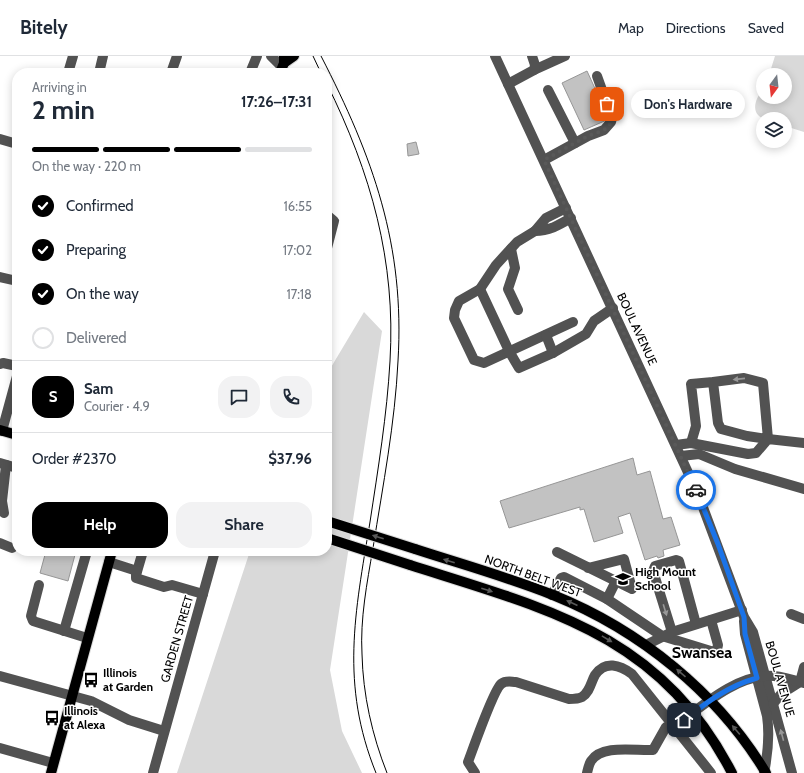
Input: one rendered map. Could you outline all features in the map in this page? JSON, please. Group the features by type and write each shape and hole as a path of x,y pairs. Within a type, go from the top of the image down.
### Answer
{"main road":[{"path":"283,65 294,56"},
{"path":"1,431 12,434"},
{"name":"NORTH BELT WEST","path":"332,523 552,595 595,614 646,645 681,673 709,700 741,736 765,772"},
{"path":"332,540 524,601 582,626 620,647 644,664 672,689 707,731 732,773"},
{"path":"52,768 111,556"}],"street":[{"path":"69,68 73,56"},
{"path":"99,68 103,56"},
{"path":"173,68 177,56"},
{"path":"252,68 257,56"},
{"path":"271,56 283,65"},
{"name":"BOUL AVENUE","path":"495,56 676,445 714,533 743,614 745,634 773,704 792,773"},
{"path":"532,56 535,66 534,70"},
{"path":"508,84 565,56"},
{"path":"544,160 575,143 604,130 611,122 612,118 597,76"},
{"path":"548,90 575,143"},
{"path":"0,139 12,143"},
{"path":"566,208 546,218 535,231 516,242 480,289 459,301 455,310 454,318 474,360 484,363 573,322"},
{"path":"535,231 544,231 571,218"},
{"path":"332,219 334,221 332,229"},
{"path":"510,249 515,268 508,289 518,310"},
{"path":"0,277 12,280"},
{"path":"480,289 508,351 519,368 553,353 586,334 594,321 613,308"},
{"path":"546,335 553,353"},
{"path":"0,364 3,363 12,365"},
{"path":"676,445 691,443 748,454 756,453 762,448 768,439 763,383 744,378 691,384 696,426 691,443"},
{"path":"713,382 718,423 721,429 747,436 804,443"},
{"path":"1,431 12,393"},
{"path":"681,456 699,454 735,469 804,489"},
{"path":"3,464 2,501 4,512"},
{"path":"0,543 12,548"},
{"path":"557,552 588,568 632,589 624,559 588,568"},
{"path":"64,631 86,556"},
{"path":"139,556 136,578 164,587 172,585 203,594"},
{"name":"GARDEN STREET","path":"153,773 214,556"},
{"path":"667,634 653,571 654,566 676,560 679,561 696,624"},
{"path":"109,562 137,571"},
{"path":"552,595 562,576 607,599 667,634 714,652 718,649 718,645 711,620"},
{"path":"607,599 616,581"},
{"path":"40,585 31,616 33,621 87,638"},
{"path":"646,645 667,634 696,624 743,614"},
{"path":"792,614 804,619"},
{"path":"475,773 468,762 494,697 501,684 507,681 516,682 570,699 577,699 582,697 588,691 596,674 602,668 611,665 622,667 632,674 711,773"},
{"path":"802,682 804,667"},
{"path":"0,676 90,701 129,720 164,731"},
{"path":"587,773 590,761 600,752 611,750 653,750 666,728 674,727 709,700 742,682 761,677 773,676 802,682"},
{"name":"BOUL AVENUE","path":"761,677 769,728 765,772"},
{"path":"773,704 781,694 802,682"},
{"path":"0,749 52,768"}],"shaded area":[{"path":"775,56 804,56 804,132 792,128 792,112 756,112 755,104 756,100 756,104 792,104 792,68 771,68"},
{"path":"364,312 382,331 330,670 342,731 362,773 177,773 248,556 332,556 332,366"}],"building":[{"path":"587,71 609,119 584,130 562,83"},
{"path":"416,142 419,154 408,156 407,144"},
{"name":"High Mount School","path":"633,458 637,475 650,471 663,519 671,517 680,545 663,550 664,556 658,558 657,556 645,560 630,513 618,517 623,533 594,542 584,509 580,510 580,507 509,528 500,501"},
{"path":"45,556 75,556 68,581 40,573"}],"tram line":[{"path":"313,56 319,68"},
{"path":"321,56 327,68"},
{"path":"332,77 356,130 382,203 396,279 399,319 398,361 394,408 364,601 362,628 363,669 366,700 377,744 387,773"},
{"path":"332,94 343,117 368,184 377,218 389,288 391,324 387,401 360,587 354,648 354,678 358,709 365,740 376,773"}],"way so far":[{"path":"607,104 612,118 609,126 604,130 588,136 544,160 696,490"}],"place":[{"name":"Don's Hardware","path":"607,104"},
{"name":"High Mount School","path":"623,579"},
{"name":"Illinois at Garden","path":"91,680"},
{"name":"Illinois at Alexa","path":"52,718"}],"district":[{"name":"Swansea","path":"702,652"}],"route":[{"path":"684,720 709,700 729,688 742,682 757,678 745,634 744,617 718,544 696,490"}]}
